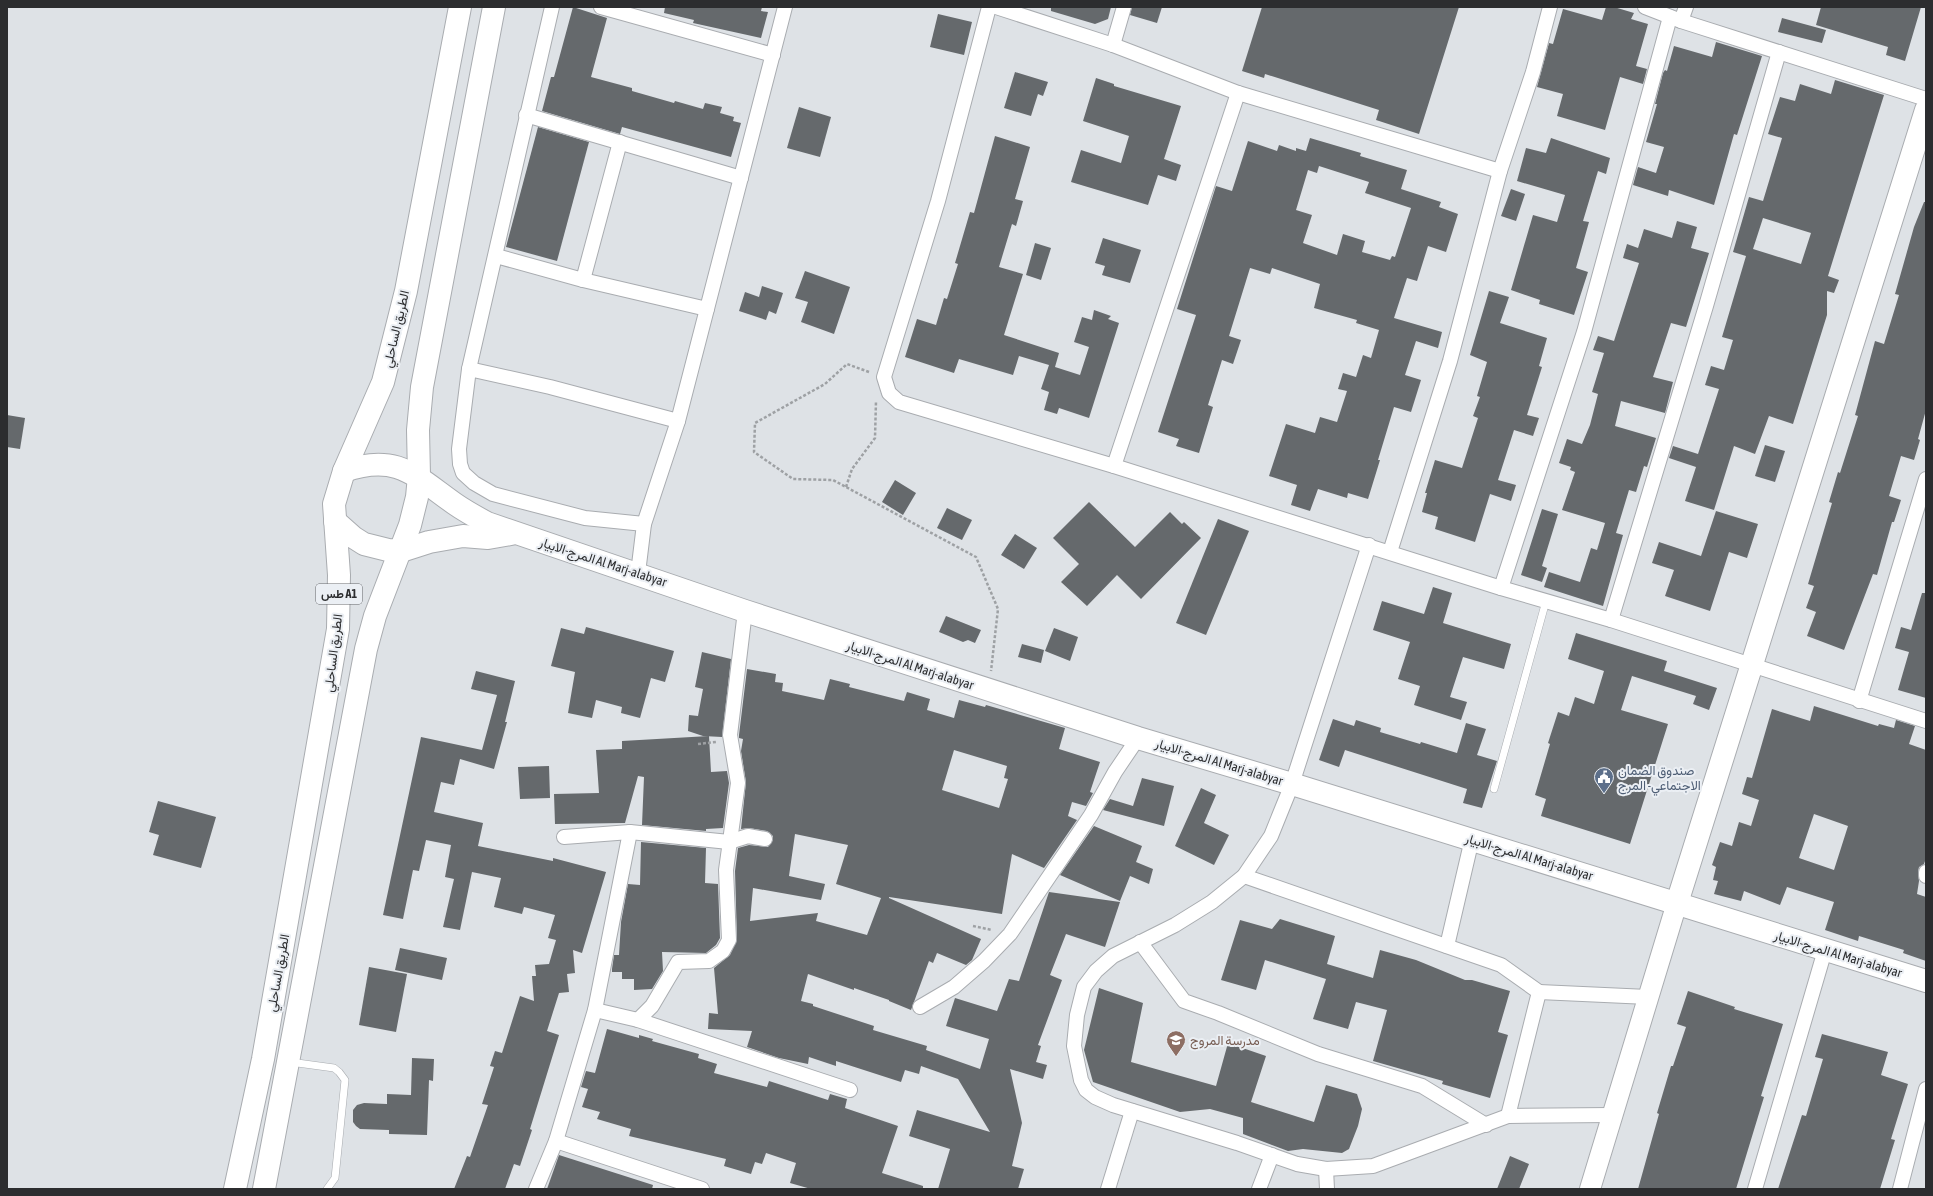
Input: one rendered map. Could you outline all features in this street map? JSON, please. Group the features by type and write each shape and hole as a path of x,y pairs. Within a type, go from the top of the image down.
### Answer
{"main road":[{"name":"الطريق الساحلي","path":"235,1189 263,1059 338,629 339,575 334,504 344,471 384,382 406,291 460,7"},
{"name":"طس A1","path":"264,1189 290,1062 366,649 375,616 410,525 417,497 419,476 418,430 422,387 494,7"},
{"path":"482,70 506,7"},
{"path":"1590,1189 1648,996 1753,666 1926,110"},
{"name":"المرج-الابيار Al Marj-alabyar","path":"344,471 358,466 386,464 408,471 419,476 456,505 487,523 745,611 1138,738 1472,839 1926,981"},
{"name":"المرج-الابيار Al Marj-alabyar","path":"335,521 353,537 364,544 376,548 401,551 429,542 463,536 488,538 516,534"},
{"path":"263,1059 290,1062"}],"street":[{"path":"552,7 526,115 496,256 469,369 459,457 463,473 474,483 493,494 585,518 644,524"},
{"path":"601,7 773,55"},
{"path":"638,574 644,524 678,421 785,7"},
{"path":"989,7 938,201 884,377 889,393 899,402 1114,466 1369,545 1501,588 1611,620 1926,721"},
{"path":"996,7 1113,45 1238,93 1500,171"},
{"path":"1113,45 1124,7"},
{"path":"1390,552 1450,361 1500,171 1533,72 1550,7"},
{"path":"1645,7 1676,19 1926,99"},
{"path":"1501,588 1584,332 1676,19 1686,7"},
{"path":"1611,620 1706,306 1780,52"},
{"path":"1114,466 1238,93"},
{"path":"526,115 741,178"},
{"path":"583,280 620,142"},
{"path":"496,256 583,280 707,309"},
{"path":"469,369 550,387 678,421"},
{"path":"1860,701 1926,479"},
{"path":"1369,545 1292,784 1271,836 1244,876 1212,902 1175,924 1113,956 1096,971 1084,987 1077,1015 1074,1046 1081,1080 1086,1090 1113,1105 1237,1143 1297,1164 1326,1169 1373,1166 1508,1116 1611,1115"},
{"path":"638,1020 652,1006 678,962 709,961 723,951 729,940 726,870 738,783 730,735 745,611"},
{"path":"920,1006 954,987 984,961 1010,934 1091,816 1115,772 1138,738"},
{"path":"536,1189 556,1141 595,1010 630,832"},
{"path":"564,837 630,832 729,842 748,836 766,838"},
{"path":"1447,946 1472,839"},
{"path":"1244,876 1501,965 1539,992 1648,996"},
{"path":"1140,942 1184,1001 1218,1013 1318,1054 1422,1086 1486,1125"},
{"path":"1755,1189 1825,950"},
{"path":"1508,1116 1539,992"},
{"path":"595,1010 638,1020 850,1090"},
{"path":"1900,1189 1926,1089"},
{"path":"1108,1189 1132,1111"},
{"path":"556,1141 702,1189"},
{"path":"1259,1189 1272,1155"},
{"path":"1326,1169 1327,1189"}],"lane":[{"path":"1494,789 1546,601"},
{"path":"290,1062 334,1068 345,1080 335,1178 327,1189"}],"path":[{"path":"846,487 852,469 875,438 875,390 884,377 847,364 825,384 755,423 754,452 793,479 833,480 846,487 976,557 998,609 991,675 986,689"}],"building":[{"path":"573,7 607,18 591,77 632,88 632,91 674,103 675,101 703,109 705,103 722,107 720,113 734,117 733,121 741,123 731,157 622,127 620,134 542,111 551,77 554,77"},
{"path":"665,7 762,7 761,11 768,12 761,38 693,23 694,20 664,13"},
{"path":"1051,7 1111,7 1108,19 1095,24 1051,11"},
{"path":"1132,7 1162,7 1157,23 1130,15"},
{"path":"1262,7 1459,7 1419,134 1376,120 1379,110 1265,74 1264,78 1242,71"},
{"path":"1606,7 1614,7 1634,13 1631,19 1648,24 1636,66 1647,69 1643,84 1620,77 1605,130 1557,116 1563,94 1537,87 1549,43 1553,44 1563,9 1602,20"},
{"path":"1821,7 1921,7 1905,61 1886,55 1888,47 1816,25"},
{"path":"938,14 972,22 964,55 930,47"},
{"path":"1782,18 1826,30 1822,43 1778,32"},
{"path":"1716,42 1762,56 1737,135 1734,134 1714,205 1669,190 1668,196 1633,185 1638,167 1656,173 1664,147 1646,142 1657,104 1655,104 1663,73 1665,70 1667,71 1674,46 1712,57"},
{"path":"1015,72 1048,82 1043,96 1038,94 1031,116 1004,108"},
{"path":"1096,78 1114,84 1114,86 1181,106 1164,159 1181,165 1176,181 1158,175 1148,205 1071,182 1081,150 1121,163 1129,136 1083,121"},
{"path":"1835,80 1884,95 1828,276 1839,280 1834,293 1827,291 1827,315 1793,424 1769,416 1755,454 1734,446 1714,510 1685,501 1696,467 1669,458 1673,446 1698,454 1719,389 1705,385 1711,366 1724,370 1733,340 1722,337 1746,256 1733,252 1749,197 1763,201 1782,138 1768,134 1780,97 1795,101 1800,84 1831,94","holes":["1763,218 1811,233 1801,264 1753,249"]},
{"path":"799,107 831,117 820,157 787,148"},
{"path":"538,127 589,142 557,261 506,247"},
{"path":"995,136 1030,147 1015,199 1023,201 1016,226 1012,224 999,267 1023,274 1004,335 1059,353 1055,367 1080,375 1089,347 1074,342 1082,317 1092,320 1094,310 1111,316 1108,319 1119,323 1089,418 1059,408 1057,414 1044,410 1049,392 1041,389 1049,365 1019,356 1013,375 959,359 954,373 905,357 917,319 936,325 944,298 947,299 958,264 955,263 970,212 974,213"},
{"path":"1310,138 1361,153 1360,156 1407,170 1401,189 1441,202 1439,207 1458,214 1446,252 1428,246 1417,281 1407,278 1394,318 1442,332 1438,348 1416,341 1405,375 1421,380 1411,412 1394,407 1368,499 1348,493 1347,498 1318,489 1310,511 1291,505 1297,485 1269,476 1286,424 1315,433 1320,417 1337,422 1347,391 1338,389 1343,373 1356,377 1363,355 1371,358 1379,330 1356,323 1357,320 1314,308 1320,284 1272,268 1270,274 1250,268 1229,336 1241,340 1233,364 1222,360 1208,405 1213,407 1199,453 1176,446 1179,439 1158,432 1196,315 1177,309 1216,186 1232,191 1248,141 1277,151 1279,145 1296,151 1296,148 1306,151","holes":["1319,166 1369,182 1365,193 1411,208 1395,257 1392,256 1390,260 1362,252 1365,241 1343,234 1337,255 1303,243 1312,215 1296,210 1308,170 1317,173"]},
{"path":"1551,138 1610,158 1606,174 1598,171 1583,221 1589,222 1576,268 1588,272 1574,315 1539,304 1540,300 1511,290 1533,215 1557,222 1565,195 1517,181 1526,148 1546,153"},
{"path":"1511,189 1525,194 1516,221 1501,216"},
{"path":"1924,202 1926,202 1926,410 1914,460 1901,456 1889,496 1901,500 1894,522 1892,522 1877,575 1873,574 1844,650 1807,636 1816,612 1806,608 1814,586 1808,584 1832,503 1829,502 1858,416 1855,415 1875,341 1884,344 1899,295 1895,294 1914,227"},
{"path":"1677,221 1697,227 1691,248 1709,253 1686,327 1671,323 1653,377 1673,382 1665,413 1621,401 1615,426 1656,438 1647,467 1644,466 1636,492 1629,490 1616,533 1623,535 1603,606 1544,587 1549,572 1580,582 1591,548 1597,550 1605,523 1562,510 1575,472 1570,470 1571,467 1559,463 1567,439 1582,444 1590,425 1598,394 1592,392 1604,353 1593,350 1598,336 1614,341 1639,263 1623,258 1627,244 1638,248 1644,229 1672,238"},
{"path":"1103,238 1141,250 1130,283 1102,275 1105,266 1095,263"},
{"path":"1035,243 1051,248 1041,280 1026,275"},
{"path":"805,271 850,287 834,334 801,322 808,302 795,298"},
{"path":"762,286 783,293 776,314 769,311 766,320 739,311 745,292 759,297"},
{"path":"1489,291 1509,297 1500,323 1547,338 1539,366 1542,367 1527,415 1539,418 1533,436 1514,430 1498,480 1516,485 1511,501 1490,494 1475,542 1435,529 1438,517 1422,512 1427,493 1425,493 1435,460 1462,468 1478,418 1473,416 1480,397 1477,396 1487,362 1470,355"},
{"path":"7,415 25,418 20,449 7,447"},
{"path":"1765,445 1785,451 1775,482 1755,476"},
{"path":"895,480 916,493 903,515 882,502"},
{"path":"1089,502 1135,547 1170,512 1182,524 1184,522 1201,538 1141,599 1117,575 1087,606 1061,582 1079,564 1053,538"},
{"path":"947,508 972,520 962,540 937,528"},
{"path":"1542,509 1558,514 1542,566 1547,568 1542,582 1521,575"},
{"path":"1716,511 1758,524 1747,558 1729,552 1710,611 1665,596 1674,570 1652,563 1659,542 1701,556"},
{"path":"1218,519 1249,531 1206,635 1176,623"},
{"path":"1015,534 1037,548 1024,569 1001,555"},
{"path":"1433,587 1452,593 1443,623 1511,644 1504,669 1463,657 1450,697 1467,702 1461,720 1414,705 1420,686 1398,679 1410,642 1373,630 1382,601 1424,614"},
{"path":"1922,593 1926,593 1926,698 1898,690 1909,652 1895,648 1901,627 1911,630"},
{"path":"946,616 981,630 975,643 968,640 963,642 939,632"},
{"path":"586,627 674,651 665,682 651,678 640,718 621,713 622,707 596,700 592,718 568,713 575,672 551,666 561,628 584,634"},
{"path":"1054,628 1078,637 1070,661 1045,651"},
{"path":"1576,633 1667,661 1664,671 1717,688 1709,710 1693,704 1696,696 1632,676 1621,710 1668,724 1630,844 1541,816 1546,799 1535,795 1550,744 1548,743 1558,712 1569,716 1575,697 1594,704 1604,671 1568,659"},
{"path":"1022,644 1044,650 1041,663 1018,657"},
{"path":"702,652 731,659 722,737 703,736 688,731 689,715 698,716 703,689 695,687"},
{"path":"747,669 776,674 775,682 783,683 782,691 824,700 830,679 850,684 849,687 904,701 907,692 930,699 927,710 954,718 959,700 985,707 986,705 1065,728 1059,749 1100,762 1090,792 1093,793 1086,806 1072,802 1068,816 1077,820 1044,868 1012,854 1002,914 889,897 981,939 972,960 966,965 937,953 933,963 929,961 911,1010 889,1000 808,974 801,1001 874,1026 873,1030 927,1046 926,1050 980,1069 989,1039 946,1026 955,998 997,1011 1009,979 1019,981 1049,892 1120,902 1105,947 1066,934 1050,975 1062,980 1038,1045 1041,1046 1036,1062 1047,1065 1043,1079 1010,1069 1022,1123 1012,1166 1024,1169 1018,1189 938,1189 950,1149 909,1136 917,1110 990,1132 958,1079 921,1066 919,1074 905,1070 901,1082 836,1061 836,1066 809,1057 808,1064 779,1058 747,1047 752,1031 708,1029 709,1013 718,1014 714,968 730,955 737,940 735,871 738,848 749,845 768,847 773,840 773,836 767,831 749,828 741,829 746,782 741,751 743,739 739,738","holes":["954,750 1007,766 1004,778 1008,779 999,808 942,790","795,834 848,845 836,884 881,898 867,935 816,921 818,913 750,921 753,888 821,900 825,884 789,876"]},
{"path":"476,671 515,681 505,722 507,722 494,769 460,759 454,785 441,782 434,812 483,823 478,846 553,861 553,858 606,872 582,953 573,950 575,973 567,974 569,992 559,993 547,1031 559,1035 530,1129 532,1130 520,1166 514,1164 505,1189 454,1189 467,1156 470,1157 488,1105 482,1104 494,1067 490,1066 495,1051 502,1053 520,996 534,1001 532,976 536,976 535,965 549,964 556,940 548,938 555,915 524,907 522,914 494,907 501,878 472,872 460,930 443,927 454,879 445,877 451,845 426,840 419,871 413,870 403,919 383,915 421,737 482,750 497,695 471,689"},
{"path":"1814,706 1878,726 1879,724 1894,728 1896,720 1915,726 1909,744 1926,750 1926,858 1924,864 1919,867 1917,894 1926,897 1926,961 1903,953 1904,950 1859,936 1858,941 1825,930 1834,902 1787,887 1780,905 1744,891 1741,901 1714,894 1718,881 1713,880 1716,867 1712,865 1720,842 1732,846 1739,822 1751,826 1759,800 1742,794 1747,777 1752,778 1772,709 1810,721","holes":["1814,814 1848,826 1834,870 1799,858"]},
{"path":"1333,719 1354,726 1356,720 1381,728 1380,732 1457,753 1466,723 1486,729 1477,755 1497,761 1482,808 1463,803 1467,789 1345,750 1339,767 1319,760"},
{"path":"709,736 711,772 727,771 729,783 723,828 706,829 706,831 642,825 644,777 638,776 625,823 555,824 554,794 599,793 596,750 622,749 622,741"},
{"path":"549,766 550,798 520,799 518,767"},
{"path":"1142,778 1174,786 1164,826 1103,810 1110,799 1133,806"},
{"path":"1201,788 1216,795 1204,823 1229,835 1214,865 1175,846"},
{"path":"158,801 216,817 201,868 153,855 159,835 149,832"},
{"path":"1094,826 1142,846 1136,862 1153,869 1149,884 1130,876 1120,901 1060,875"},
{"path":"641,842 706,848 705,883 718,884 720,938 716,945 706,953 662,952 663,971 652,989 634,990 634,979 622,979 622,972 612,972 612,969 614,955 619,955 621,922 628,884 640,885"},
{"path":"1280,919 1335,936 1327,964 1373,978 1380,950 1416,960 1465,980 1472,980 1510,991 1498,1032 1508,1035 1490,1098 1442,1084 1443,1081 1373,1061 1387,1010 1356,1002 1348,1029 1313,1019 1326,979 1265,960 1256,990 1221,980 1240,920 1272,929"},
{"path":"400,948 447,958 442,980 395,970"},
{"path":"369,967 407,974 396,1032 359,1025"},
{"path":"1099,988 1143,1003 1131,1062 1216,1086 1228,1043 1266,1056 1251,1102 1314,1122 1326,1085 1357,1094 1362,1109 1358,1126 1349,1149 1342,1153 1303,1149 1288,1151 1243,1134 1243,1118 1210,1109 1180,1112 1093,1082 1084,1050"},
{"path":"1688,991 1735,1007 1734,1009 1783,1024 1761,1096 1764,1097 1736,1189 1638,1189 1659,1114 1657,1113 1671,1066 1673,1066 1686,1027 1677,1024"},
{"path":"607,1029 639,1038 639,1035 653,1039 652,1041 699,1054 698,1058 717,1064 714,1073 767,1087 769,1081 828,1100 830,1094 847,1099 845,1108 898,1126 882,1173 923,1186 923,1189 811,1189 790,1183 796,1163 766,1153 762,1164 755,1162 751,1174 724,1166 726,1159 629,1136 631,1129 597,1119 600,1112 582,1107 588,1089 581,1087 586,1071 595,1073"},
{"path":"1822,1034 1888,1052 1881,1075 1908,1084 1891,1139 1895,1140 1880,1189 1778,1189 1802,1115 1806,1116 1823,1059 1815,1057"},
{"path":"412,1058 434,1059 433,1081 429,1080 427,1135 389,1134 389,1130 360,1129 356,1126 353,1122 353,1110 357,1105 364,1103 387,1104 387,1094 411,1095"},
{"path":"559,1155 653,1185 652,1189 547,1189"},
{"path":"1510,1156 1529,1164 1519,1189 1497,1189"}],"place":[{"name":"صندوق الضمان الاجتماعي- المرج","path":"1604,794"},
{"name":"مدرسة المروج","path":"1176,1057"}]}
